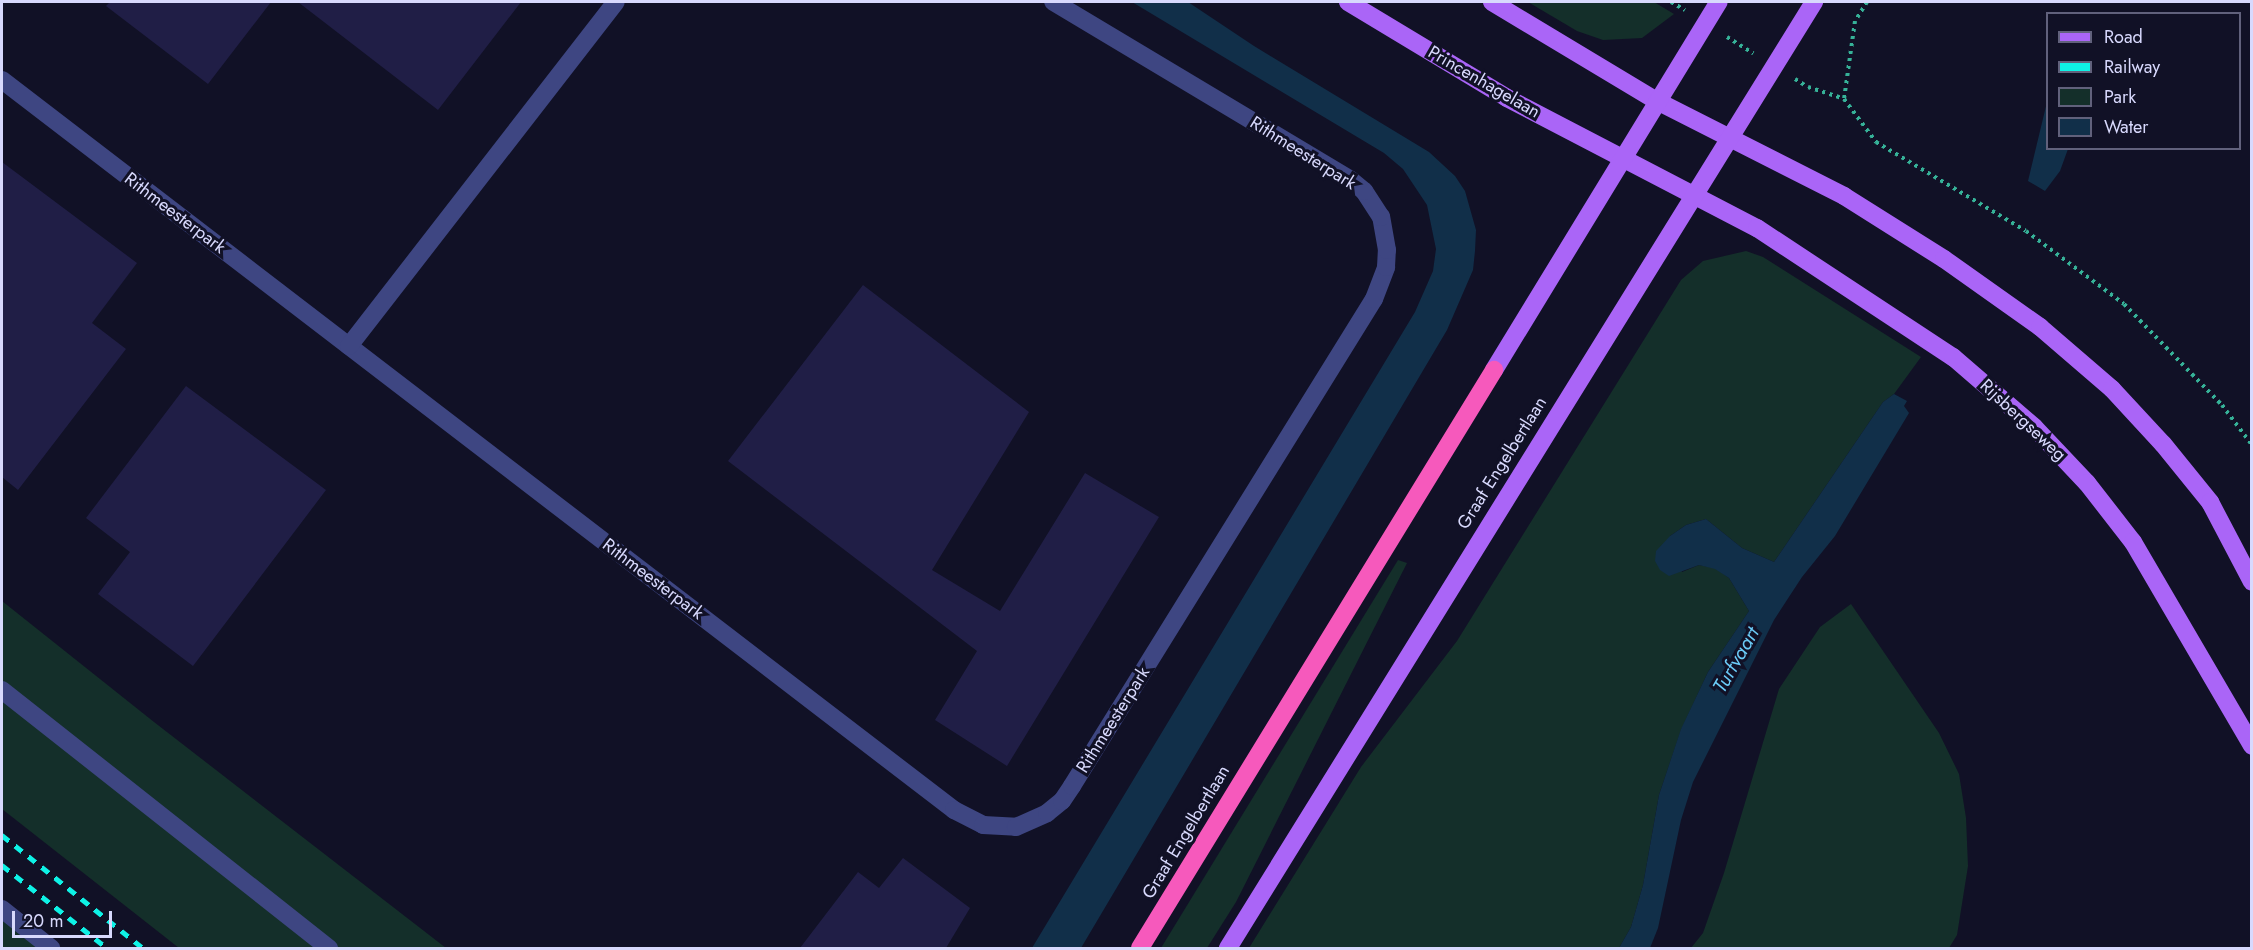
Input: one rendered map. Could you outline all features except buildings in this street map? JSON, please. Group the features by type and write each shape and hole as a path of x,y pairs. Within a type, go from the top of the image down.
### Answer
{"highway":[{"name":"Graaf Engelbertlaan","path":"1140,948 1494,370"}],"main road":[{"name":"Princenhagelaan","path":"1348,2 1507,98 1694,195"},
{"path":"1492,2 1657,101 1844,196 1944,258 2040,327 2112,389 2163,444 2210,502 2252,582"},
{"name":"Graaf Engelbertlaan","path":"1494,370 1719,2"},
{"name":"Graaf Engelbertlaan","path":"1228,948 1814,2"},
{"name":"Rijsbergseweg","path":"1694,195 1757,228 1872,301 1953,357 2034,427 2087,483 2133,542 2252,746"}],"street":[{"path":"349,346 616,2"},
{"name":"Rithmeesterpark","path":"2,80 954,810 983,825 999,828 1032,822 1062,801 1374,299 1386,267 1387,250 1382,217 1364,191 1351,180 1053,2"},
{"path":"2,690 329,948"},
{"path":"2,909 51,948"}],"path":[{"path":"1867,2 1855,21 1844,99 1876,141 2026,231 2124,304 2222,405 2252,445"}],"green space":[{"path":"1528,2 1654,2 1674,14 1642,38 1603,40 1577,31"},
{"path":"1746,251 1763,257 1921,357 1894,394 1883,402 1774,562 1742,548 1706,519 1686,525 1670,536 1682,572 1699,565 1715,568 1729,578 1749,611 1708,672 1681,730 1659,795 1643,885 1631,927 1619,948 1249,948 1361,767 1457,641 1681,280 1703,261"},
{"path":"1398,560 1407,563 1236,902 1207,948 1161,948"},
{"path":"2,601 446,948 339,948 2,682"},
{"path":"1851,604 1939,733 1959,774 1966,818 1968,866 1957,935 1949,948 1691,948 1703,933 1724,873 1779,689 1820,627"},
{"path":"2,699 317,948 179,948 2,809"},
{"path":"2,919 38,948 2,948"}],"water":[{"path":"1132,2 1188,2 1254,46 1429,152 1455,176 1465,191 1476,230 1473,270 1447,330 1081,948 1032,948 1415,312 1433,271 1436,249 1427,205 1403,169 1384,153"},
{"path":"2046,106 2046,150 2068,150 2060,171 2045,191 2028,181"},
{"name":"Turfvaart","path":"1894,394 1907,401 1904,406 1909,413 1835,536 1802,577 1774,620 1693,782 1681,820 1658,928 1650,948 1619,948 1631,927 1643,885 1659,795 1681,729 1708,672 1749,611 1729,578 1715,569 1699,565 1669,576 1660,570 1655,561 1656,551 1670,536 1686,525 1706,519 1742,548 1774,562 1883,402"}],"railway":[{"path":"2,835 143,948"},
{"path":"2,865 107,948"}]}
